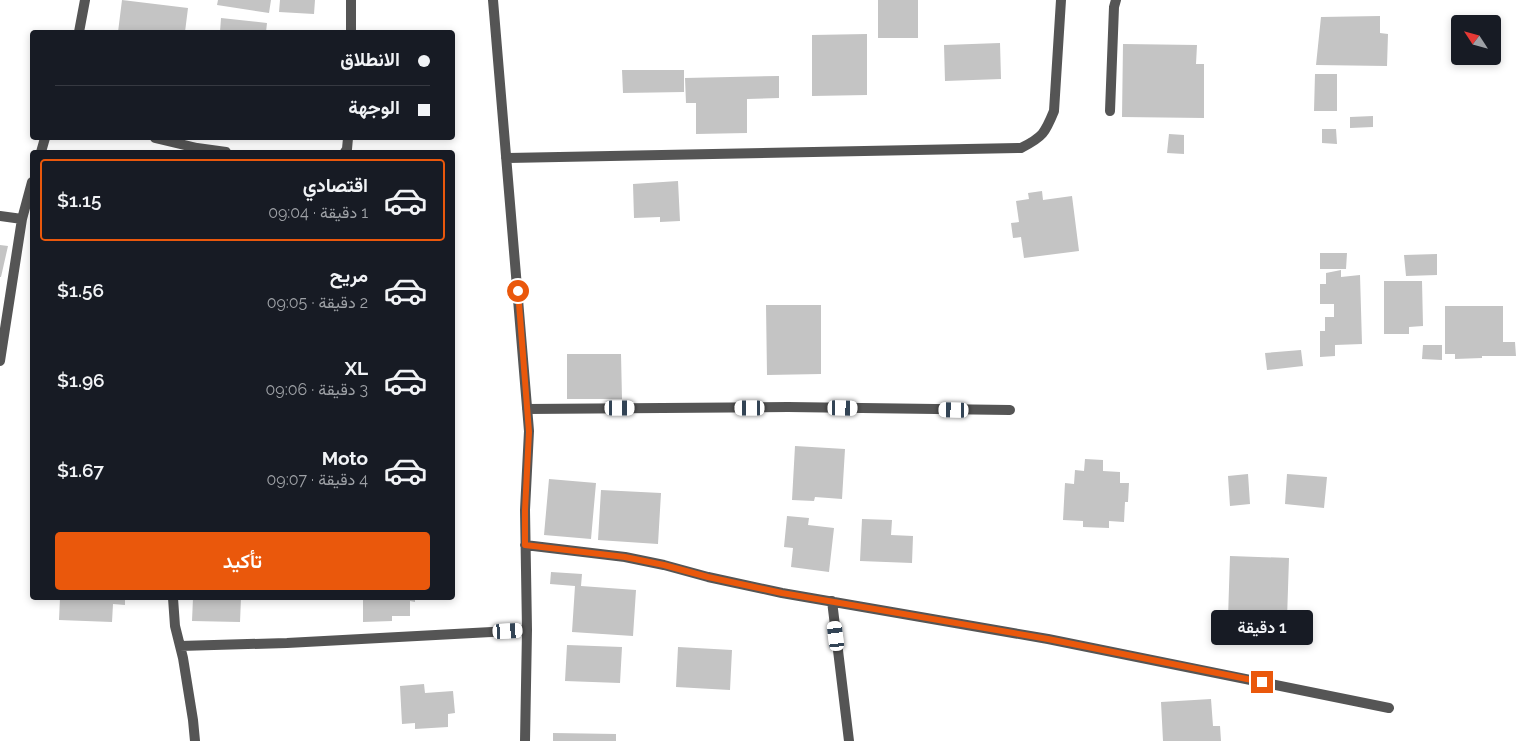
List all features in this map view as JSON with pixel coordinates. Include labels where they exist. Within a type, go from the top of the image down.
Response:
[{"type":"street","points":[[78,30],[85,0]]},
{"type":"street","points":[[350,30],[351,0]]},
{"type":"street","points":[[493,0],[529,432],[525,510],[527,630],[525,741]]},
{"type":"street","points":[[506,158],[1021,148],[1042,135],[1054,111],[1061,0]]},
{"type":"street","points":[[1110,111],[1114,7],[1116,0]]},
{"type":"street","points":[[162,140],[197,150]]},
{"type":"street","points":[[0,361],[22,219],[30,189]]},
{"type":"street","points":[[0,216],[22,219]]},
{"type":"street","points":[[527,409],[788,407],[1010,410]]},
{"type":"street","points":[[525,545],[625,557],[708,577],[832,602],[1048,639],[1389,708]]},
{"type":"street","points":[[173,600],[175,626],[193,720],[195,741]]},
{"type":"street","points":[[832,602],[849,741]]},
{"type":"street","points":[[180,646],[287,643],[527,630]]},
{"type":"building","points":[[122,0],[188,8],[185,30],[118,30]]},
{"type":"building","points":[[218,0],[271,0],[269,13],[217,5]]},
{"type":"building","points":[[280,0],[315,0],[314,14],[279,12]]},
{"type":"building","points":[[878,0],[918,0],[918,38],[878,38]]},
{"type":"building","points":[[1380,16],[1380,33],[1388,34],[1387,66],[1316,65],[1321,17]]},
{"type":"building","points":[[221,18],[267,23],[266,30],[220,30]]},
{"type":"building","points":[[867,34],[867,95],[812,96],[812,35]]},
{"type":"building","points":[[1000,43],[1001,79],[945,81],[944,45]]},
{"type":"building","points":[[1123,44],[1197,45],[1196,64],[1204,64],[1204,118],[1122,117]]},
{"type":"building","points":[[622,70],[684,70],[684,92],[623,93]]},
{"type":"building","points":[[1315,74],[1337,74],[1337,111],[1314,111]]},
{"type":"building","points":[[779,76],[779,98],[747,99],[747,133],[696,134],[696,103],[686,103],[685,78]]},
{"type":"building","points":[[1373,116],[1373,127],[1350,128],[1350,117]]},
{"type":"building","points":[[1322,129],[1336,129],[1337,144],[1322,143]]},
{"type":"building","points":[[1169,134],[1184,135],[1184,154],[1167,153]]},
{"type":"building","points":[[678,181],[680,221],[660,222],[660,217],[634,218],[633,184]]},
{"type":"building","points":[[1042,191],[1043,200],[1072,196],[1079,251],[1024,258],[1021,237],[1013,238],[1011,223],[1019,222],[1016,201],[1029,199],[1028,193]]},
{"type":"building","points":[[0,245],[8,246],[1,277],[0,277]]},
{"type":"building","points":[[1320,253],[1347,253],[1346,269],[1320,269]]},
{"type":"building","points":[[1437,254],[1437,275],[1406,276],[1404,255]]},
{"type":"building","points":[[1341,270],[1341,277],[1360,275],[1362,344],[1335,345],[1335,356],[1320,357],[1320,331],[1325,331],[1325,317],[1334,317],[1334,304],[1320,304],[1320,284],[1326,284],[1326,273]]},
{"type":"building","points":[[1384,281],[1422,281],[1423,326],[1409,327],[1409,334],[1384,334]]},
{"type":"building","points":[[766,305],[821,305],[821,374],[767,375]]},
{"type":"building","points":[[1445,306],[1503,306],[1503,342],[1515,342],[1516,356],[1482,356],[1482,358],[1455,359],[1455,354],[1445,354]]},
{"type":"building","points":[[1423,345],[1442,345],[1442,360],[1422,359]]},
{"type":"building","points":[[1301,350],[1303,366],[1267,370],[1265,353]]},
{"type":"building","points":[[567,354],[621,354],[622,399],[567,399]]},
{"type":"building","points":[[795,446],[845,449],[842,499],[815,497],[814,501],[792,500]]},
{"type":"building","points":[[1085,459],[1103,460],[1103,471],[1120,472],[1120,483],[1129,483],[1128,502],[1125,502],[1124,522],[1109,521],[1109,528],[1083,527],[1083,521],[1063,520],[1065,483],[1074,484],[1075,470],[1084,471]]},
{"type":"building","points":[[1248,474],[1250,504],[1230,506],[1228,476]]},
{"type":"building","points":[[1287,474],[1327,477],[1324,508],[1285,504]]},
{"type":"building","points":[[549,479],[596,483],[591,539],[544,535]]},
{"type":"building","points":[[601,490],[661,493],[658,544],[598,540]]},
{"type":"building","points":[[787,516],[809,518],[808,525],[834,528],[829,572],[791,567],[793,548],[784,547]]},
{"type":"building","points":[[862,519],[892,520],[891,535],[913,536],[912,563],[860,561]]},
{"type":"building","points":[[1230,556],[1289,558],[1287,619],[1228,618]]},
{"type":"building","points":[[551,572],[582,574],[581,586],[636,590],[633,636],[572,632],[575,586],[550,584]]},
{"type":"building","points":[[60,600],[125,600],[125,605],[113,604],[112,622],[59,620]]},
{"type":"building","points":[[193,600],[241,600],[240,622],[192,621]]},
{"type":"building","points":[[363,600],[415,600],[415,602],[410,601],[410,616],[392,616],[392,621],[363,622]]},
{"type":"building","points":[[567,645],[622,647],[620,683],[565,681]]},
{"type":"building","points":[[678,647],[732,650],[730,690],[676,687]]},
{"type":"building","points":[[424,684],[425,693],[453,691],[455,713],[448,714],[448,727],[415,729],[415,723],[402,724],[400,686]]},
{"type":"building","points":[[1211,699],[1213,726],[1220,726],[1221,741],[1163,741],[1161,702]]},
{"type":"building","points":[[553,733],[616,734],[616,741],[553,741]]},
{"type":"route","points":[[518,291],[529,432],[525,545],[625,557],[782,593],[1048,639],[1262,682]]}]
